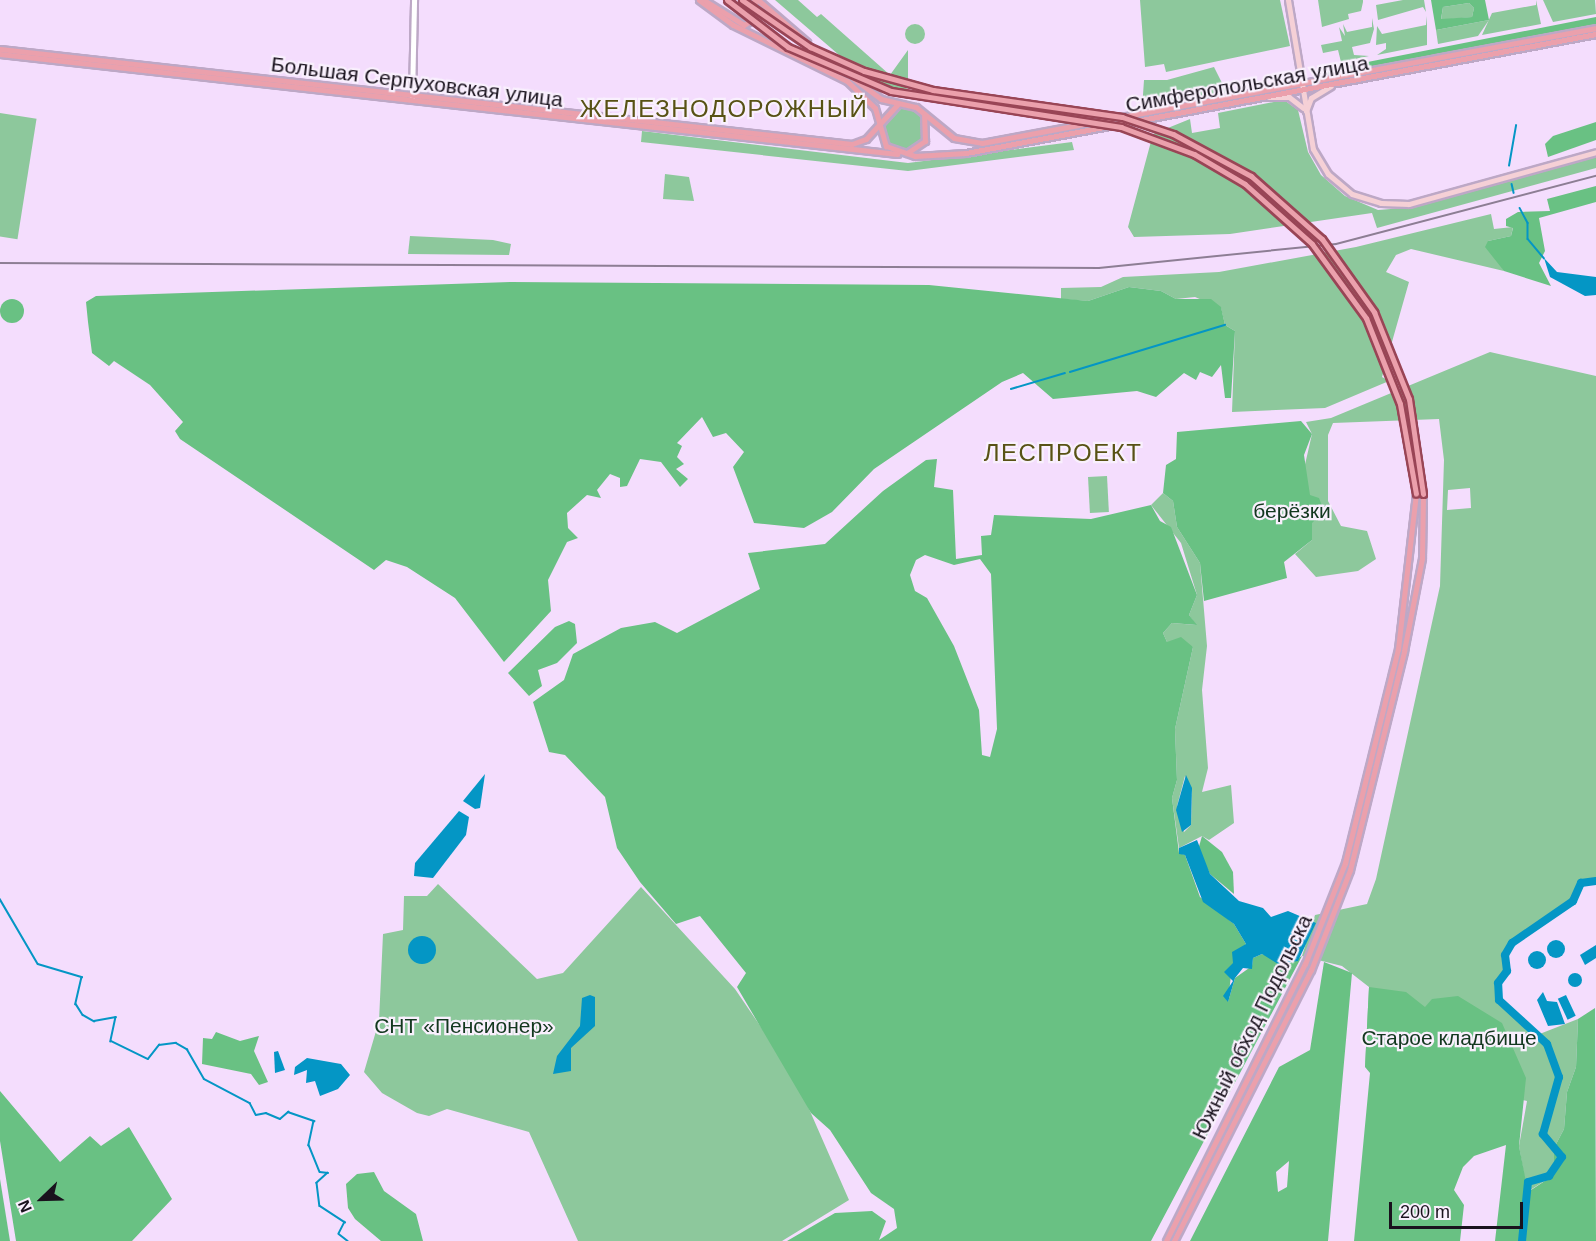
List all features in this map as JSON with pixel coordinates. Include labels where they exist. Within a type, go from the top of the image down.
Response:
[{"type":"main road","points":[[699,0],[733,25],[847,81],[871,102],[882,142],[902,153],[925,141],[924,116],[916,107],[898,104],[856,81],[756,0]]},
{"type":"main road","points":[[704,0],[744,25],[758,16],[756,0]]},
{"type":"main road","name":"Южный обход Подольска","points":[[727,0],[788,46],[891,91],[1121,127],[1194,154],[1245,184],[1312,244],[1366,318],[1400,404],[1416,494],[1398,649],[1345,863],[1305,964],[1166,1241]]},
{"type":"main road","name":"Южный обход Подольска","points":[[742,0],[810,47],[864,71],[933,90],[1122,117],[1173,134],[1251,176],[1322,239],[1374,312],[1409,399],[1423,494],[1416,593],[1382,755],[1350,870],[1311,970],[1174,1241]]},
{"type":"main road","points":[[1288,0],[1313,149],[1328,174],[1352,194],[1381,203],[1426,200],[1596,152]]},
{"type":"main road","name":"Симферопольская улица","points":[[924,116],[954,138],[982,143],[1596,28]]},
{"type":"main road","name":"Симферопольская улица","points":[[902,153],[966,153],[1302,92],[1596,34]]},
{"type":"main road","name":"Большая Серпуховская улица","points":[[0,49],[902,153]]},
{"type":"main road","name":"Большая Серпуховская улица","points":[[0,54],[845,143],[866,139],[879,125]]},
{"type":"main road","points":[[1305,112],[1311,98],[1331,86]]},
{"type":"main road","points":[[1269,97],[1294,99],[1305,112]]},
{"type":"main road","points":[[879,125],[898,104]]},
{"type":"street","points":[[412,96],[414,0]]},
{"type":"green space","points":[[775,0],[798,0],[817,17],[821,14],[890,75],[908,50],[908,88],[893,95],[881,91]]},
{"type":"green space","points":[[1140,0],[1280,0],[1290,46],[1166,72],[1164,64],[1145,67]]},
{"type":"green space","points":[[1318,0],[1363,0],[1363,2],[1361,11],[1348,14],[1349,19],[1322,27]]},
{"type":"green space","points":[[1403,0],[1424,0],[1426,12],[1423,7],[1378,20],[1376,5]]},
{"type":"green space","points":[[1431,0],[1485,0],[1489,20],[1436,30]],"holes":[[[1469,3],[1474,8],[1472,17],[1441,19],[1443,7]]]},
{"type":"green space","points":[[1536,0],[1541,24],[1482,35],[1492,13],[1536,5]]},
{"type":"green space","points":[[1543,0],[1595,0],[1596,14],[1553,22]]},
{"type":"green space","points":[[1469,3],[1474,8],[1472,17],[1441,20],[1443,7]]},
{"type":"green space","points":[[1427,16],[1427,45],[1377,55],[1386,49],[1386,43],[1376,45],[1377,26],[1382,34],[1426,25]]},
{"type":"green space","points":[[1596,17],[1596,26],[1331,76],[1322,71]]},
{"type":"green space","points":[[1372,18],[1374,29],[1370,43],[1352,47],[1354,55],[1369,56],[1341,62],[1338,50],[1323,53],[1321,45],[1342,41],[1339,27],[1345,36],[1343,24],[1347,32],[1372,27]]},
{"type":"green space","points":[[1489,20],[1478,36],[1438,44],[1436,30]]},
{"type":"green space","points":[[915,24],[922,27],[925,34],[922,41],[915,44],[908,41],[905,34],[908,27]]},
{"type":"green space","points":[[1214,67],[1227,93],[1142,109],[1144,80],[1167,80]]},
{"type":"green space","points":[[1284,100],[1298,110],[1308,152],[1321,175],[1345,196],[1378,210],[1416,207],[1596,156],[1596,168],[1377,228],[1372,213],[1230,234],[1134,237],[1128,227],[1153,134],[1190,119],[1192,133],[1220,128],[1218,113]]},
{"type":"green space","points":[[904,107],[919,113],[925,128],[919,143],[904,149],[889,143],[883,128],[889,113]]},
{"type":"green space","points":[[0,113],[37,119],[17,239],[0,237]]},
{"type":"green space","points":[[1596,122],[1596,140],[1548,157],[1545,144],[1553,136]]},
{"type":"green space","points":[[642,131],[908,163],[1072,142],[1074,150],[908,171],[641,142]]},
{"type":"green space","points":[[665,174],[689,177],[694,201],[663,199]]},
{"type":"green space","points":[[1596,186],[1596,202],[1539,218],[1545,251],[1539,263],[1551,286],[1504,271],[1485,247],[1488,241],[1511,236],[1513,228],[1506,226],[1506,219],[1518,212],[1550,211],[1547,199]]},
{"type":"green space","points":[[1491,214],[1494,229],[1513,227],[1511,236],[1488,241],[1504,271],[1411,249],[1396,255],[1386,272],[1409,282],[1382,377],[1389,381],[1325,408],[1232,412],[1235,331],[1225,325],[1221,308],[1195,297],[1176,299],[1161,291],[1129,287],[1088,301],[1061,299],[1061,288],[1101,287],[1123,277],[1219,272],[1356,247]]},
{"type":"green space","points":[[410,236],[493,240],[511,244],[509,255],[408,254]]},
{"type":"green space","points":[[511,282],[929,285],[1088,301],[1129,287],[1161,291],[1176,299],[1211,299],[1221,307],[1225,325],[1235,331],[1231,398],[1225,398],[1221,365],[1212,377],[1200,372],[1196,380],[1184,373],[1156,397],[1137,391],[1053,399],[1023,373],[1002,382],[874,469],[832,512],[804,528],[754,523],[733,467],[744,452],[726,433],[713,437],[702,417],[677,443],[682,446],[677,457],[684,464],[676,469],[688,479],[680,487],[661,462],[640,459],[627,486],[620,487],[620,478],[610,474],[597,490],[601,498],[587,495],[567,513],[568,528],[578,538],[567,542],[548,580],[551,611],[504,662],[455,598],[407,567],[386,560],[374,570],[180,439],[175,431],[183,422],[150,385],[114,361],[109,366],[92,353],[86,302],[96,296]]},
{"type":"green space","points":[[12,299],[20,303],[24,311],[20,319],[12,323],[4,319],[0,311],[4,303]]},
{"type":"green space","name":"Старое кладбище","points":[[1490,352],[1596,376],[1596,881],[1581,883],[1573,901],[1512,943],[1505,955],[1507,971],[1498,983],[1499,1000],[1537,1035],[1578,1019],[1576,1067],[1567,1092],[1564,1129],[1554,1148],[1554,1175],[1527,1192],[1519,1146],[1527,1101],[1365,1067],[1369,987],[1342,966],[1302,956],[1315,915],[1367,904],[1376,879],[1440,586],[1444,460],[1439,419],[1333,423],[1328,435],[1328,501],[1341,526],[1367,531],[1376,559],[1358,571],[1316,577],[1295,554],[1312,540],[1304,469],[1312,434],[1306,422],[1331,418]],"holes":[[[1470,488],[1471,508],[1447,510],[1448,490]]]},
{"type":"green space","name":"берёзки","points":[[1301,421],[1312,434],[1304,455],[1310,495],[1319,498],[1324,511],[1312,523],[1312,540],[1284,562],[1287,578],[1204,601],[1200,563],[1177,527],[1173,501],[1163,493],[1166,465],[1176,459],[1177,432]]},
{"type":"green space","points":[[937,459],[934,487],[953,490],[956,559],[982,555],[981,536],[991,535],[994,515],[1091,519],[1151,505],[1160,521],[1171,527],[1197,595],[1189,615],[1197,625],[1172,623],[1163,633],[1167,642],[1181,637],[1193,647],[1175,729],[1177,780],[1172,798],[1179,853],[1185,855],[1200,897],[1234,924],[1246,944],[1232,966],[1228,1002],[1235,978],[1252,966],[1253,958],[1262,954],[1290,963],[1302,956],[1151,1241],[787,1241],[835,1213],[872,1211],[886,1221],[879,1240],[897,1228],[894,1209],[871,1193],[830,1130],[811,1113],[737,987],[746,973],[700,916],[676,924],[640,882],[617,848],[605,797],[565,755],[549,752],[533,702],[564,680],[573,654],[621,628],[655,622],[677,633],[760,589],[748,553],[825,544],[883,491],[926,460]],"holes":[[[925,555],[954,565],[980,559],[991,574],[997,729],[990,757],[982,755],[979,710],[954,646],[927,598],[915,591],[910,575],[916,560]]]},
{"type":"green space","points":[[1107,476],[1109,512],[1090,513],[1088,477]]},
{"type":"green space","points":[[1163,493],[1173,501],[1177,527],[1200,563],[1207,646],[1202,690],[1208,768],[1202,792],[1231,785],[1234,823],[1209,840],[1202,836],[1179,848],[1172,798],[1177,780],[1175,729],[1193,647],[1167,642],[1163,633],[1172,623],[1196,625],[1189,615],[1197,595],[1181,543],[1151,505]],"holes":[[[1185,776],[1192,792],[1191,825],[1184,832],[1177,806]]]},
{"type":"green space","points":[[569,621],[575,624],[577,643],[557,663],[538,670],[542,686],[529,696],[508,673],[555,627]]},
{"type":"green space","points":[[1202,836],[1222,852],[1233,872],[1234,894],[1210,874],[1198,850]]},
{"type":"green space","name":"СНТ «Пенсионер»","points":[[438,884],[537,979],[563,973],[641,887],[735,989],[795,1077],[849,1200],[782,1241],[578,1241],[529,1132],[447,1109],[429,1116],[417,1113],[382,1093],[364,1072],[379,1021],[383,934],[403,930],[404,896],[427,896]]},
{"type":"green space","points":[[1324,962],[1352,973],[1328,1241],[1190,1241],[1279,1067],[1310,1050]],"holes":[[[1289,1161],[1287,1187],[1278,1192],[1276,1172]]]},
{"type":"green space","name":"Старое кладбище","points":[[1369,987],[1406,992],[1425,1007],[1432,999],[1458,996],[1502,1023],[1526,1078],[1519,1146],[1528,1192],[1554,1175],[1554,1148],[1564,1129],[1567,1092],[1576,1067],[1578,1019],[1595,1008],[1596,1241],[1495,1241],[1506,1145],[1474,1156],[1463,1167],[1454,1190],[1464,1205],[1460,1241],[1354,1241],[1370,1073],[1365,1067]]},
{"type":"green space","points":[[216,1032],[240,1041],[259,1036],[254,1051],[268,1082],[259,1085],[251,1074],[202,1064],[203,1038],[212,1039]]},
{"type":"green space","points":[[0,1091],[60,1162],[90,1136],[101,1146],[129,1127],[172,1199],[132,1241],[16,1241],[0,1141]]},
{"type":"green space","points":[[374,1172],[384,1191],[416,1214],[423,1241],[381,1241],[355,1219],[348,1208],[346,1184],[357,1174]]},
{"type":"green space","points":[[0,1179],[10,1241],[0,1241]]},
{"type":"water","points":[[1544,258],[1557,272],[1596,277],[1596,295],[1585,296],[1550,277]]},
{"type":"water","points":[[485,774],[480,808],[475,809],[463,801]]},
{"type":"water","points":[[1186,775],[1192,788],[1191,825],[1182,832],[1176,810]]},
{"type":"water","points":[[459,811],[469,817],[466,835],[433,878],[414,876],[415,863]]},
{"type":"water","points":[[1197,840],[1210,874],[1239,901],[1263,908],[1271,917],[1288,911],[1316,923],[1298,961],[1278,964],[1262,954],[1253,958],[1252,969],[1243,968],[1235,978],[1228,1002],[1223,996],[1233,981],[1224,972],[1233,963],[1232,952],[1246,944],[1234,924],[1203,902],[1185,855],[1179,854],[1179,848]]},
{"type":"water","points":[[422,936],[432,940],[436,950],[432,960],[422,964],[412,960],[408,950],[412,940]]},
{"type":"water","points":[[1556,940],[1564,945],[1565,949],[1560,957],[1556,958],[1548,953],[1547,949],[1552,941]]},
{"type":"water","points":[[1596,945],[1596,958],[1585,965],[1580,955]]},
{"type":"water","points":[[1537,951],[1545,956],[1546,960],[1541,968],[1537,969],[1529,964],[1528,960],[1533,952]]},
{"type":"water","points":[[1572,973],[1578,973],[1582,980],[1578,987],[1572,987],[1568,983],[1568,977]]},
{"type":"water","points":[[1543,992],[1547,1001],[1557,1002],[1565,1024],[1548,1026],[1537,1000]]},
{"type":"water","points":[[590,995],[595,997],[595,1026],[571,1048],[571,1071],[553,1074],[557,1056],[580,1026],[582,998]]},
{"type":"water","points":[[1566,995],[1576,1016],[1568,1020],[1558,999]]},
{"type":"water","points":[[278,1051],[285,1070],[275,1073],[274,1052]]},
{"type":"water","points":[[307,1058],[341,1064],[350,1075],[338,1089],[320,1096],[315,1081],[306,1083],[307,1070],[294,1075],[295,1067]]},
{"type":"waterway","points":[[1509,166],[1516,126]]},
{"type":"waterway","points":[[1512,184],[1514,193]]},
{"type":"waterway","points":[[1520,208],[1528,223],[1528,239],[1544,258]]},
{"type":"waterway","points":[[1070,372],[1225,325]]},
{"type":"waterway","points":[[1011,389],[1065,373]]},
{"type":"waterway","points":[[1522,1241],[1528,1182],[1549,1176],[1562,1157],[1543,1134],[1559,1077],[1547,1044],[1499,1000],[1498,983],[1507,971],[1505,955],[1512,943],[1573,901],[1581,883],[1596,881]]},
{"type":"waterway","points":[[0,899],[38,964],[82,977],[76,1004],[83,1015],[94,1021],[116,1017],[111,1041],[148,1059],[159,1045],[176,1043],[187,1049],[204,1079],[250,1103],[256,1115],[266,1113],[280,1119],[288,1112],[314,1121],[309,1145],[320,1172],[328,1173],[317,1183],[320,1206],[345,1222],[339,1234],[348,1241]]},
{"type":"railway","points":[[0,263],[1099,268],[1336,244],[1596,176]]},
{"type":"district","name":"ЖЕЛЕЗНОДОРОЖНЫЙ","points":[[724,109]]},
{"type":"district","name":"ЛЕСПРОЕКТ","points":[[1063,453]]}]
